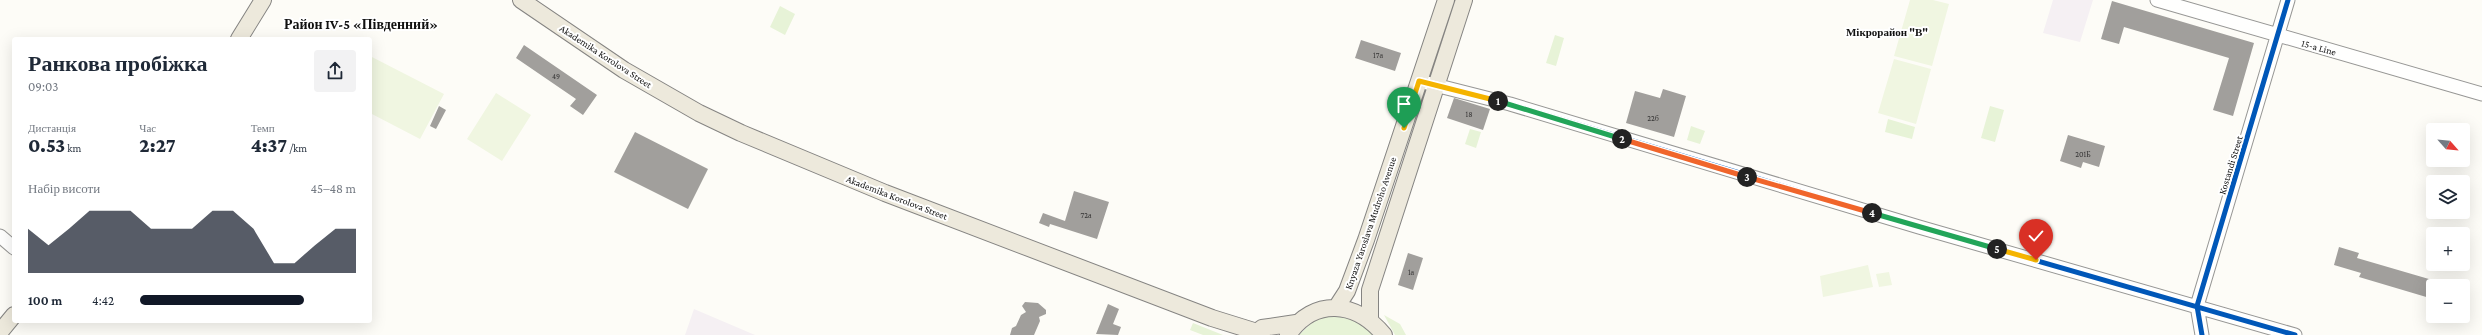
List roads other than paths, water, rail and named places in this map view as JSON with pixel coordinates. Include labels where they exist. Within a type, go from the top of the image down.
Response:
[{"type":"main road","points":[[240,37],[263,0]]},
{"type":"main road","name":"Akademika Korolova Street","points":[[521,0],[630,73],[699,113],[741,133],[885,193],[1212,318],[1257,334],[1262,328],[1292,329]]},
{"type":"main road","name":"Knyaza Yaroslava Mudroho Avenue","points":[[1336,308],[1351,283],[1446,0]]},
{"type":"main road","name":"Knyaza Yaroslava Mudroho Avenue","points":[[1370,319],[1370,290],[1464,0]]},
{"type":"main road","points":[[1292,329],[1314,312],[1336,308],[1350,310],[1370,319],[1384,335]]},
{"type":"main road","points":[[0,332],[12,318]]},
{"type":"street","name":"15-a Line","points":[[2157,0],[2482,94]]},
{"type":"street","name":"Kostandi Street","points":[[2202,335],[2196,306],[2288,0]]},
{"type":"street","points":[[1419,81],[1510,104],[1904,223],[2295,335]]},
{"type":"street","points":[[0,236],[12,246]]},
{"type":"district","name":"Район IV-5 «Південний»","points":[[361,24]]},
{"type":"district","name":"Мікрорайон \"В\"","points":[[1887,32]]}]
